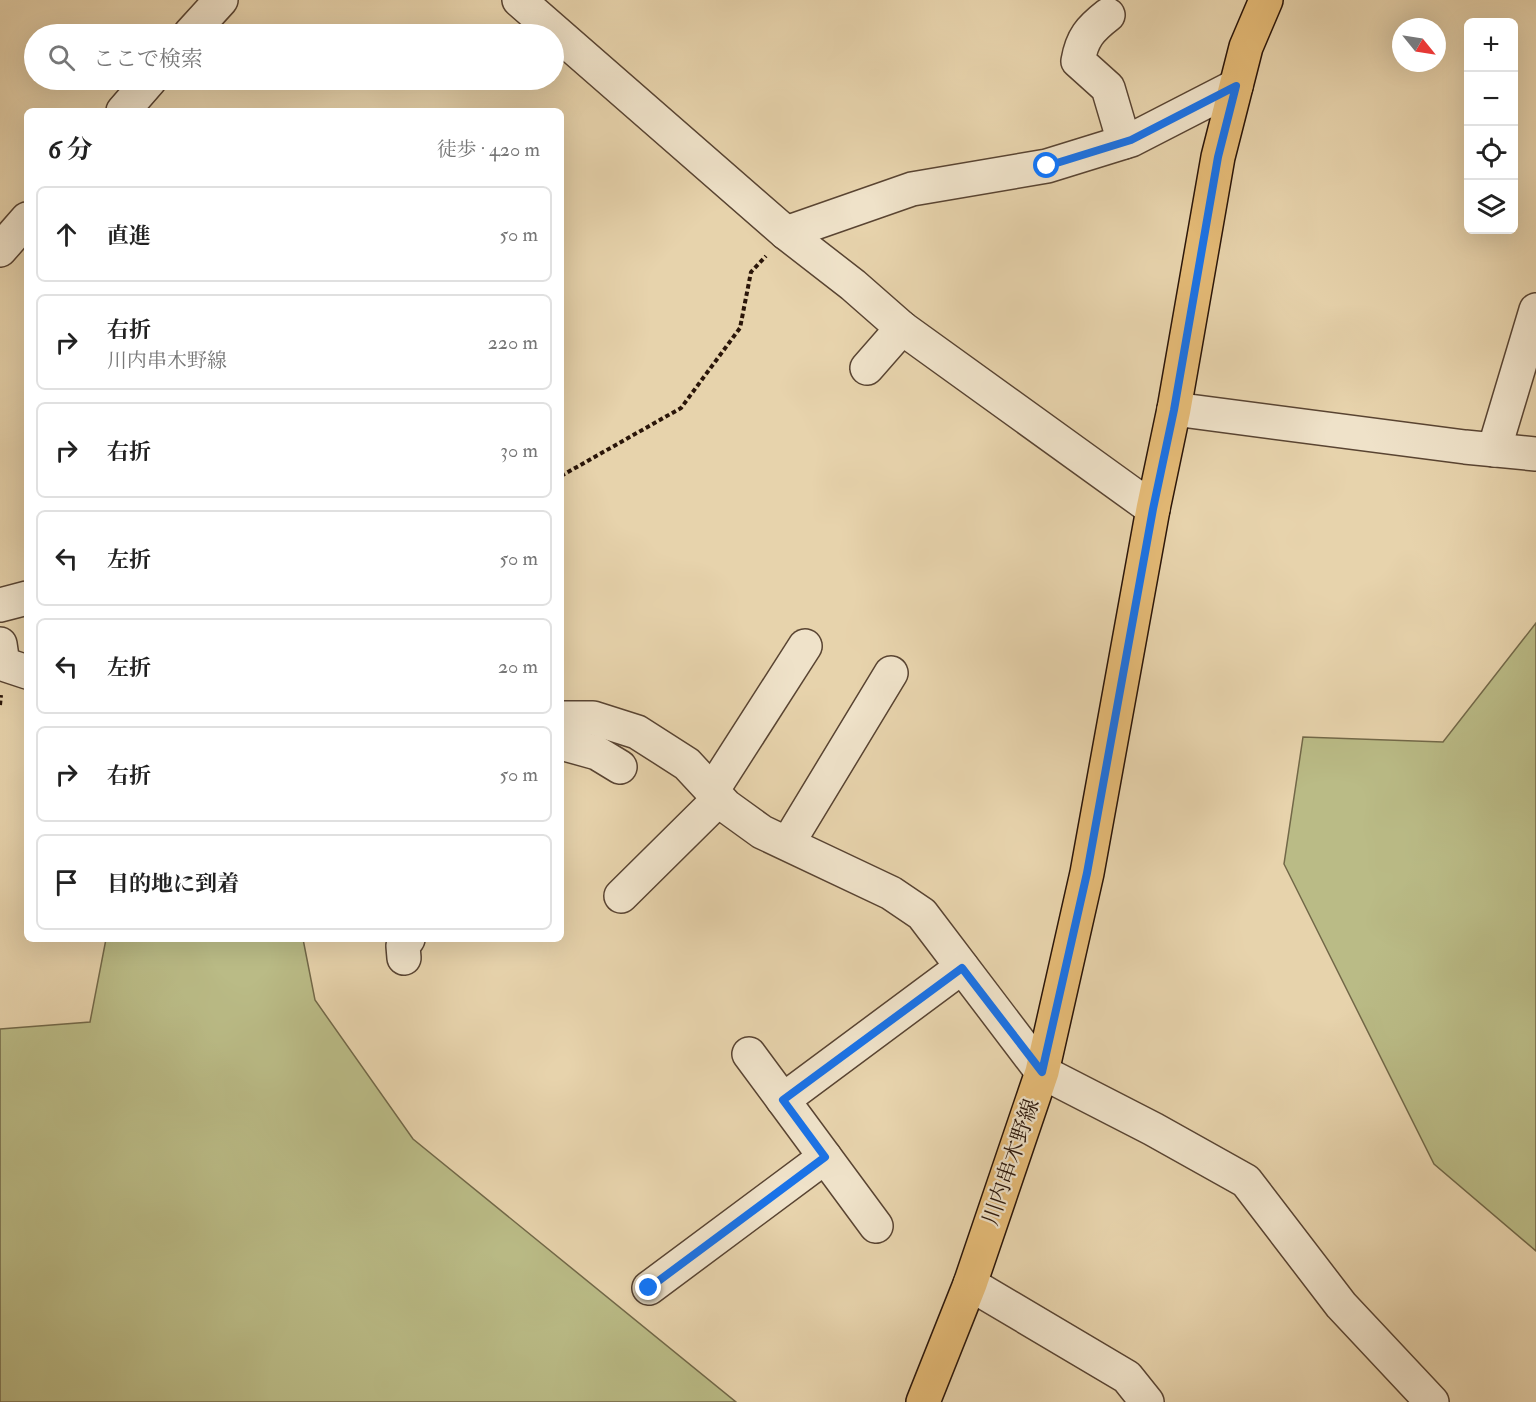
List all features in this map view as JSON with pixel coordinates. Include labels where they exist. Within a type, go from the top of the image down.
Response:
[{"type":"main road","name":"川内串木野線","points":[[923,1402],[970,1284],[1042,1072],[1087,873],[1153,509],[1174,410],[1218,157],[1246,47],[1266,0]]},
{"type":"street","points":[[199,24],[221,0]]},
{"type":"street","points":[[519,0],[547,24]]},
{"type":"street","points":[[1108,15],[1091,28],[1081,46],[1078,61],[1108,88],[1124,142]]},
{"type":"street","points":[[564,39],[786,233],[853,285],[902,328],[1153,509]]},
{"type":"street","points":[[786,233],[912,189],[1047,166],[1124,142],[1236,86]]},
{"type":"street","points":[[126,108],[141,90]]},
{"type":"street","points":[[0,250],[24,222]]},
{"type":"street","points":[[1494,450],[1536,310]]},
{"type":"street","points":[[867,368],[902,328]]},
{"type":"street","points":[[1174,410],[1536,454]]},
{"type":"street","points":[[0,604],[24,599]]},
{"type":"street","points":[[0,644],[3,664],[24,671]]},
{"type":"street","points":[[621,896],[716,795],[805,646]]},
{"type":"street","points":[[788,843],[891,674]]},
{"type":"street","points":[[564,718],[593,718],[637,732],[687,764],[716,795],[762,832],[891,893],[921,914],[1042,1072],[1153,1129],[1246,1182],[1341,1305],[1432,1402]]},
{"type":"street","points":[[564,745],[597,753],[620,767]]},
{"type":"street","points":[[783,1100],[962,968]]},
{"type":"street","points":[[749,1054],[876,1226]]},
{"type":"street","points":[[649,1288],[825,1157]]},
{"type":"street","points":[[970,1284],[1127,1377],[1148,1402]]},
{"type":"path","points":[[564,474],[681,408],[740,328],[751,272],[786,233]]},
{"type":"green space","points":[[1536,623],[1536,1251],[1434,1164],[1284,864],[1303,737],[1443,742]]},
{"type":"green space","points":[[105,942],[304,942],[315,1000],[413,1139],[736,1402],[0,1402],[0,1029],[90,1022]]},
{"type":"route","points":[[649,1288],[825,1157],[783,1100],[962,968],[1042,1072],[1087,873],[1153,509],[1174,410],[1218,157],[1236,86],[1131,140],[1047,166]]}]
